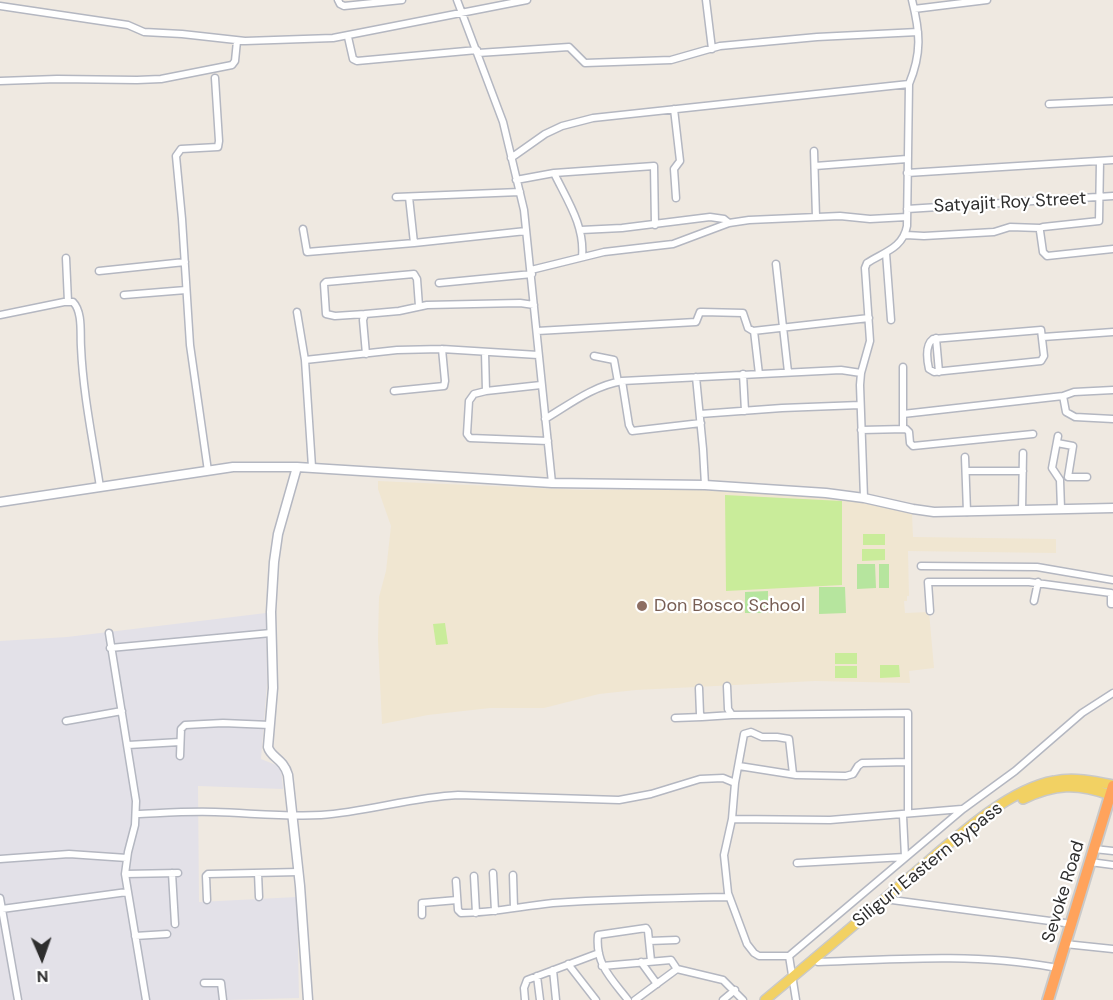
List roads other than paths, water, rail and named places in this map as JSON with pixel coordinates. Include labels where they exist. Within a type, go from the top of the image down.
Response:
[{"type":"highway","points":[[1100,830],[1110,807],[1112,789]]},
{"type":"highway","name":"Sevoke Road","points":[[1048,1000],[1100,830]]},
{"type":"highway","name":"Sevoke Road","points":[[1042,1000],[1089,838],[1100,830]]},
{"type":"main road","name":"Siliguri Eastern Bypass","points":[[774,1000],[948,845],[997,807],[1018,794],[1055,780],[1086,780],[1112,789]]},
{"type":"main road","name":"Siliguri Eastern Bypass","points":[[765,1000],[818,963],[1000,812],[1047,789],[1065,786],[1112,789]]},
{"type":"street","points":[[338,0],[344,6],[402,0]]},
{"type":"street","points":[[457,0],[503,122],[520,192],[531,272],[552,483]]},
{"type":"street","points":[[0,6],[128,25],[144,32],[237,41],[348,37],[526,0]]},
{"type":"street","points":[[706,0],[712,49]]},
{"type":"street","points":[[864,498],[860,405],[861,373],[870,347],[866,265],[897,246],[906,235],[909,84],[918,63],[918,32],[912,0]]},
{"type":"street","points":[[914,9],[987,0]]},
{"type":"street","points":[[348,37],[353,59],[357,61],[569,47],[585,63],[671,60],[712,49],[817,38],[918,32]]},
{"type":"street","points":[[0,81],[160,79],[232,65],[235,61],[237,41]]},
{"type":"street","points":[[208,471],[190,345],[177,153],[181,149],[218,147],[215,78]]},
{"type":"street","points":[[511,158],[545,134],[562,126],[593,118],[909,84]]},
{"type":"street","points":[[1049,104],[1113,101]]},
{"type":"street","points":[[674,109],[680,160],[674,169],[676,198]]},
{"type":"street","points":[[814,151],[816,217]]},
{"type":"street","points":[[815,166],[907,159]]},
{"type":"street","points":[[907,173],[1113,160]]},
{"type":"street","points":[[906,235],[994,232],[1010,227],[1040,228],[1099,221],[1100,161]]},
{"type":"street","points":[[516,180],[554,173],[654,166],[655,225]]},
{"type":"street","points":[[554,173],[581,230],[582,257]]},
{"type":"street","points":[[396,197],[520,192]]},
{"type":"street","name":"Satyajit Roy Street","points":[[907,209],[1113,196]]},
{"type":"street","points":[[409,197],[414,243]]},
{"type":"street","points":[[439,283],[531,272],[604,252],[673,244],[729,223],[749,220],[840,216],[870,219],[907,217]]},
{"type":"street","points":[[581,230],[655,225],[710,217],[718,217],[729,223]]},
{"type":"street","points":[[1040,228],[1043,252],[1047,256],[1113,249]]},
{"type":"street","points":[[303,229],[307,252],[526,231]]},
{"type":"street","points":[[886,253],[891,320]]},
{"type":"street","points":[[66,258],[68,302]]},
{"type":"street","points":[[99,272],[185,262]]},
{"type":"street","points":[[776,264],[788,372]]},
{"type":"street","points":[[419,306],[417,279],[414,274],[324,284],[326,314],[335,316],[399,311],[419,306],[520,303],[534,305]]},
{"type":"street","points":[[124,295],[186,290]]},
{"type":"street","points":[[0,315],[68,302],[75,303],[79,316],[83,377],[100,487]]},
{"type":"street","points":[[297,312],[305,360],[312,467]]},
{"type":"street","points":[[537,332],[696,322],[700,312],[743,313],[748,328],[754,331],[869,318]]},
{"type":"street","points":[[365,314],[363,320],[366,354]]},
{"type":"street","points":[[1041,330],[1043,337],[1044,356],[1041,361],[939,372],[931,371],[928,365],[928,344],[936,338],[1041,330]]},
{"type":"street","points":[[754,331],[759,374]]},
{"type":"street","points":[[537,332],[566,333]]},
{"type":"street","points":[[1043,337],[1113,332]]},
{"type":"street","points":[[936,338],[939,372]]},
{"type":"street","points":[[305,360],[397,350],[442,349],[538,354]]},
{"type":"street","points":[[394,390],[444,386],[446,381],[442,349]]},
{"type":"street","points":[[485,352],[486,390]]},
{"type":"street","points":[[594,356],[614,360],[632,431],[701,423]]},
{"type":"street","points":[[903,367],[903,429]]},
{"type":"street","points":[[545,419],[602,386],[620,382],[841,370],[861,373]]},
{"type":"street","points":[[743,375],[745,411]]},
{"type":"street","points":[[696,377],[705,485]]},
{"type":"street","points":[[541,385],[486,390],[474,394],[468,411],[469,437],[548,441]]},
{"type":"street","points":[[903,414],[1063,396],[1074,392],[1113,390]]},
{"type":"street","points":[[1063,396],[1066,412],[1072,417],[1113,419]]},
{"type":"street","points":[[700,414],[860,405]]},
{"type":"street","points":[[861,429],[903,429],[909,431],[910,443],[913,446],[1004,435],[1033,434]]},
{"type":"street","points":[[1061,509],[1059,478],[1052,468],[1058,439],[1073,446],[1068,477]]},
{"type":"street","points":[[1022,510],[1023,453]]},
{"type":"street","points":[[965,457],[967,512]]},
{"type":"street","points":[[0,502],[233,467],[312,467],[552,483],[705,485],[826,493],[864,498],[925,511],[1113,508]]},
{"type":"street","points":[[297,467],[278,534],[272,590],[273,688],[269,752],[281,760],[286,770],[293,816],[308,1000]]},
{"type":"street","points":[[966,471],[1023,471]]},
{"type":"street","points":[[1059,478],[1087,477]]},
{"type":"street","points":[[921,566],[1038,567],[1113,580]]},
{"type":"street","points":[[930,611],[928,582],[1038,582],[1111,593],[1111,604],[1113,604]]},
{"type":"street","points":[[1034,601],[1038,582]]},
{"type":"street","points":[[109,633],[128,745],[136,814],[125,874],[146,1000]]},
{"type":"street","points":[[110,648],[271,633]]},
{"type":"street","points":[[727,686],[728,710],[732,715]]},
{"type":"street","points":[[699,688],[702,717]]},
{"type":"street","points":[[793,774],[789,739],[762,737],[751,732],[742,736],[732,819],[724,855],[725,881],[747,944],[753,953],[759,956],[789,956],[963,809],[1015,771],[1082,713],[1113,693]]},
{"type":"street","points":[[66,721],[122,711]]},
{"type":"street","points":[[675,718],[906,711],[909,717],[909,762],[905,857]]},
{"type":"street","points":[[180,756],[181,729],[185,725],[223,723],[270,725]]},
{"type":"street","points":[[128,745],[180,742]]},
{"type":"street","points":[[739,766],[793,774],[846,776],[853,774],[862,764],[909,762]]},
{"type":"street","points":[[136,814],[213,812],[293,816],[344,813],[440,796],[486,795],[620,800],[651,794],[700,779],[723,778],[735,783]]},
{"type":"street","points":[[732,819],[830,820],[963,809]]},
{"type":"street","points":[[1094,849],[1113,851]]},
{"type":"street","points":[[0,859],[69,854],[127,858]]},
{"type":"street","points":[[797,863],[905,857]]},
{"type":"street","points":[[1090,862],[1113,865]]},
{"type":"street","points":[[207,900],[207,875],[298,872]]},
{"type":"street","points":[[125,874],[175,873],[175,924]]},
{"type":"street","points":[[258,873],[259,897]]},
{"type":"street","points":[[493,873],[495,911]]},
{"type":"street","points":[[513,875],[514,908]]},
{"type":"street","points":[[474,876],[476,913]]},
{"type":"street","points":[[456,881],[459,913],[591,900],[729,897]]},
{"type":"street","points":[[2,909],[127,892]]},
{"type":"street","points":[[0,898],[18,1000]]},
{"type":"street","points":[[422,915],[422,903],[457,900]]},
{"type":"street","points":[[892,900],[1065,923]]},
{"type":"street","points":[[628,1000],[602,966],[598,936],[646,928],[651,961]]},
{"type":"street","points":[[135,936],[167,934]]},
{"type":"street","points":[[649,941],[676,940]]},
{"type":"street","points":[[1065,944],[1113,949]]},
{"type":"street","points":[[525,1000],[524,983],[599,953]]},
{"type":"street","points":[[789,956],[796,1000]]},
{"type":"street","points":[[818,963],[966,959],[1009,960],[1052,967]]},
{"type":"street","points":[[602,966],[671,960],[677,969],[723,980],[743,1000]]},
{"type":"street","points":[[641,962],[657,984]]},
{"type":"street","points":[[568,964],[596,1000]]},
{"type":"street","points":[[635,1000],[677,969]]},
{"type":"street","points":[[553,970],[556,1000]]},
{"type":"street","points":[[537,976],[540,1000]]},
{"type":"street","points":[[204,983],[221,983],[223,1000]]},
{"type":"street","points":[[723,1000],[735,990]]},
{"type":"place","name":"Don Bosco School","points":[[642,606]]}]
